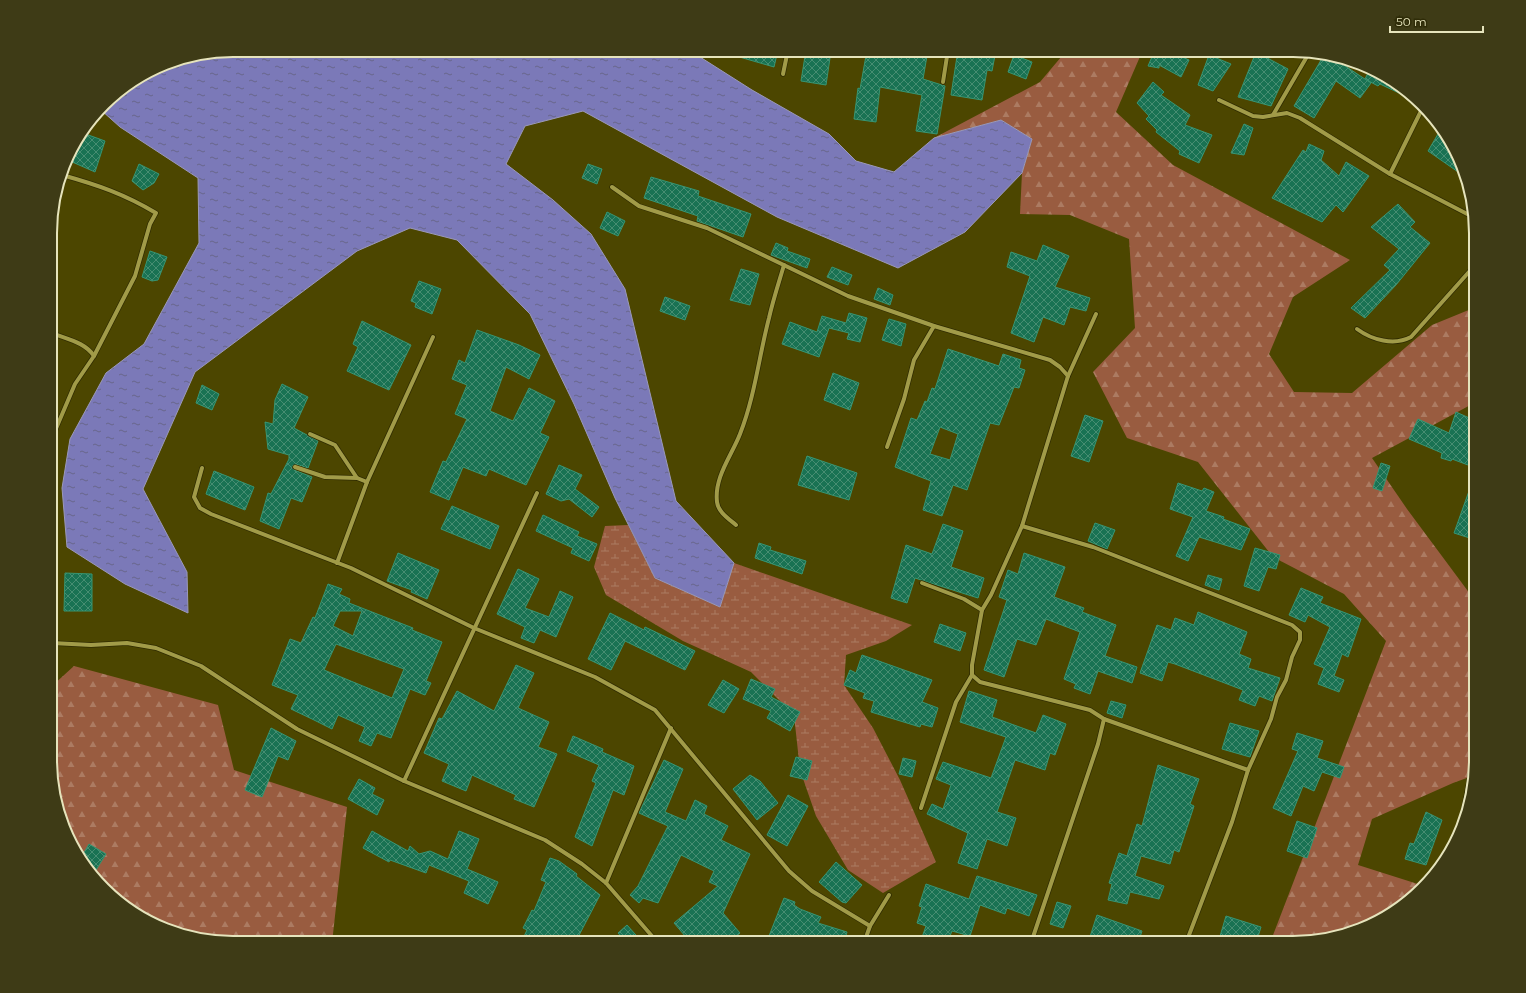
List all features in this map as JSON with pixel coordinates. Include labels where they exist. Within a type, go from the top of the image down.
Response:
[{"type":"street","points":[[783,74],[787,57]]},
{"type":"street","points":[[943,82],[947,57]]},
{"type":"street","points":[[1273,115],[1307,57]]},
{"type":"street","points":[[1219,100],[1253,116],[1287,113],[1300,118],[1390,174],[1468,214]]},
{"type":"street","points":[[1390,174],[1421,112]]},
{"type":"street","points":[[57,426],[75,384],[94,356],[135,276],[150,224],[156,213],[128,197],[88,182],[66,176]]},
{"type":"street","points":[[612,187],[639,206],[708,228],[848,296],[934,326],[1050,360],[1060,367],[1068,376]]},
{"type":"street","points":[[736,525],[722,512],[717,503],[717,489],[725,464],[740,434],[754,386],[769,318],[784,265]]},
{"type":"street","points":[[1357,329],[1366,335],[1386,341],[1405,340],[1411,337],[1469,272]]},
{"type":"street","points":[[921,808],[956,702],[972,676],[972,665],[982,610],[991,595],[1022,526],[1068,376],[1096,314]]},
{"type":"street","points":[[887,447],[904,399],[914,360],[934,326]]},
{"type":"street","points":[[57,335],[81,344],[90,350],[94,356]]},
{"type":"street","points":[[337,563],[367,482],[433,337]]},
{"type":"street","points":[[310,434],[335,445],[357,478]]},
{"type":"street","points":[[295,467],[324,477],[357,478],[367,482]]},
{"type":"street","points":[[202,468],[194,497],[200,508],[211,514],[337,563],[474,628],[595,677],[655,710],[789,871],[812,891],[870,926]]},
{"type":"street","points":[[404,781],[537,494]]},
{"type":"street","points":[[1022,526],[1094,547],[1292,626],[1300,632],[1300,640],[1292,657],[1286,680],[1277,697],[1271,719],[1248,770],[1232,822],[1189,936]]},
{"type":"street","points":[[922,583],[964,599],[982,610]]},
{"type":"street","points":[[57,643],[91,645],[128,643],[156,648],[201,666],[297,729],[404,781],[545,840],[582,864],[606,883],[652,936]]},
{"type":"street","points":[[972,676],[980,682],[1090,710],[1104,719],[1248,770]]},
{"type":"street","points":[[1033,936],[1098,744],[1104,719]]},
{"type":"street","points":[[606,883],[671,728]]},
{"type":"street","points":[[866,936],[870,926],[889,895]]},
{"type":"green space","points":[[1061,57],[1140,57],[1116,112],[1173,165],[1350,260],[1293,297],[1269,354],[1294,392],[1352,393],[1432,325],[1469,310],[1469,406],[1372,458],[1407,509],[1469,593],[1468,778],[1372,819],[1358,865],[1419,884],[1391,906],[1371,918],[1350,927],[1327,933],[1305,936],[1273,936],[1386,641],[1344,594],[1273,557],[1198,462],[1127,438],[1093,372],[1135,328],[1129,239],[1070,215],[1020,214],[1022,173],[1032,139],[1001,120],[934,138],[1040,82]]},
{"type":"green space","points":[[628,525],[655,578],[720,607],[734,563],[912,625],[886,641],[846,655],[844,685],[873,728],[900,780],[936,862],[883,893],[848,870],[816,816],[800,770],[794,715],[751,672],[683,641],[606,595],[594,567],[605,526]]},
{"type":"green space","points":[[74,666],[218,705],[234,770],[347,807],[333,936],[221,936],[199,933],[176,927],[155,918],[126,900],[108,885],[93,867],[75,838],[63,806],[57,772],[57,681]]},
{"type":"water","points":[[221,57],[700,57],[752,90],[829,134],[856,161],[894,172],[934,138],[1001,120],[1032,139],[1022,173],[965,232],[898,268],[777,217],[583,111],[525,126],[506,164],[553,200],[591,234],[625,289],[676,501],[734,563],[720,607],[655,578],[615,498],[574,404],[530,314],[457,240],[410,228],[357,251],[195,372],[143,489],[187,572],[188,613],[125,584],[67,547],[62,488],[70,439],[106,373],[144,344],[199,243],[198,178],[120,127],[104,113],[126,93],[155,75],[176,66],[199,60]]},
{"type":"building","points":[[739,57],[776,57],[774,67]]},
{"type":"building","points":[[805,57],[830,57],[826,85],[801,81]]},
{"type":"building","points":[[866,57],[927,57],[923,79],[945,86],[937,134],[916,131],[922,95],[880,87],[876,122],[854,119],[858,88],[860,89]]},
{"type":"building","points":[[957,57],[995,57],[992,71],[987,70],[982,100],[951,95]]},
{"type":"building","points":[[1013,57],[1019,57],[1032,62],[1026,79],[1008,72]]},
{"type":"building","points":[[1152,57],[1182,57],[1189,60],[1181,77],[1159,65],[1159,68],[1148,66]]},
{"type":"building","points":[[1208,57],[1214,57],[1231,64],[1213,91],[1198,85]]},
{"type":"building","points":[[1254,57],[1265,57],[1288,69],[1271,106],[1238,97]]},
{"type":"building","points":[[1321,59],[1342,64],[1371,83],[1360,98],[1336,81],[1314,118],[1294,106]]},
{"type":"building","points":[[1368,74],[1401,94],[1380,84],[1378,86],[1365,79]]},
{"type":"building","points":[[1153,82],[1164,92],[1161,95],[1190,115],[1185,125],[1212,135],[1199,163],[1179,154],[1180,151],[1156,132],[1157,130],[1146,119],[1149,116],[1137,103]]},
{"type":"building","points":[[1244,124],[1253,128],[1244,155],[1231,153]]},
{"type":"building","points":[[1438,134],[1451,155],[1459,172],[1428,151]]},
{"type":"building","points":[[87,135],[105,141],[95,172],[72,162]]},
{"type":"building","points":[[1309,144],[1324,151],[1321,160],[1339,176],[1346,162],[1369,176],[1343,212],[1336,205],[1322,222],[1272,198],[1303,150],[1306,152]]},
{"type":"building","points":[[139,164],[159,174],[154,183],[143,190],[132,181]]},
{"type":"building","points":[[588,164],[602,169],[597,184],[582,178]]},
{"type":"building","points":[[651,177],[699,191],[698,196],[751,214],[743,237],[697,221],[698,216],[644,198]]},
{"type":"building","points":[[1398,204],[1415,222],[1410,227],[1430,243],[1396,285],[1365,318],[1351,308],[1390,270],[1384,265],[1399,249],[1371,227]]},
{"type":"building","points":[[607,212],[625,221],[618,236],[600,228]]},
{"type":"building","points":[[776,243],[788,248],[787,251],[810,259],[807,268],[771,255]]},
{"type":"building","points":[[1043,245],[1069,256],[1055,287],[1090,298],[1086,311],[1070,307],[1064,325],[1043,317],[1034,342],[1011,333],[1030,276],[1007,267],[1011,252],[1037,261]]},
{"type":"building","points":[[150,251],[167,257],[158,280],[152,281],[142,277]]},
{"type":"building","points":[[832,267],[852,275],[848,285],[827,277]]},
{"type":"building","points":[[741,269],[759,274],[750,305],[730,300]]},
{"type":"building","points":[[419,281],[441,289],[432,314],[415,307],[416,303],[411,301]]},
{"type":"building","points":[[878,288],[893,295],[890,305],[874,299]]},
{"type":"building","points":[[665,297],[690,306],[685,320],[660,311]]},
{"type":"building","points":[[849,313],[867,318],[860,342],[847,339],[849,333],[829,328],[819,357],[782,344],[790,322],[817,332],[822,316],[846,323]]},
{"type":"building","points":[[889,319],[906,324],[901,346],[882,340]]},
{"type":"building","points":[[362,321],[411,345],[389,390],[347,371],[358,347],[353,344]]},
{"type":"building","points":[[477,330],[519,345],[540,355],[529,379],[506,367],[490,411],[513,421],[529,388],[555,401],[540,433],[549,437],[526,485],[489,469],[486,476],[463,467],[449,500],[430,492],[443,461],[446,462],[467,419],[455,414],[467,385],[452,379],[459,360],[465,363]]},
{"type":"building","points":[[948,349],[999,366],[1003,354],[1021,360],[1019,368],[1025,370],[1019,388],[1014,387],[999,425],[990,423],[967,490],[953,485],[942,516],[923,510],[931,481],[895,467],[911,418],[917,420],[925,401],[927,402],[932,388],[935,389]],"holes":[[[940,427],[958,434],[950,460],[930,454]]]},
{"type":"building","points":[[833,373],[859,383],[850,410],[824,400]]},
{"type":"building","points":[[282,384],[308,397],[294,428],[318,441],[308,468],[296,464],[292,466],[294,470],[312,477],[302,502],[291,498],[279,529],[260,521],[268,493],[271,494],[289,459],[289,455],[268,449],[265,422],[273,424],[275,400]]},
{"type":"building","points":[[202,385],[219,394],[212,410],[196,403]]},
{"type":"building","points":[[1456,412],[1469,418],[1469,465],[1452,459],[1451,461],[1441,458],[1442,453],[1409,439],[1418,419],[1449,433]]},
{"type":"building","points":[[1085,415],[1103,421],[1089,462],[1071,456]]},
{"type":"building","points":[[807,456],[857,473],[849,500],[798,485]]},
{"type":"building","points":[[1381,463],[1390,466],[1382,491],[1373,488]]},
{"type":"building","points":[[559,465],[582,475],[575,489],[599,507],[592,517],[569,499],[561,501],[546,494]]},
{"type":"building","points":[[214,471],[254,487],[245,510],[206,494]]},
{"type":"building","points":[[1178,483],[1202,491],[1204,488],[1214,492],[1206,511],[1224,517],[1223,519],[1250,529],[1241,550],[1199,537],[1188,561],[1176,556],[1193,517],[1170,509]]},
{"type":"building","points":[[1469,491],[1469,538],[1454,533]]},
{"type":"building","points":[[452,506],[499,526],[490,549],[441,529]]},
{"type":"building","points":[[543,515],[579,532],[577,536],[597,544],[589,561],[571,553],[573,548],[536,531]]},
{"type":"building","points":[[1095,523],[1115,530],[1107,549],[1088,541]]},
{"type":"building","points":[[943,524],[963,531],[951,567],[984,578],[978,598],[915,578],[907,603],[891,598],[906,545],[932,554]]},
{"type":"building","points":[[759,543],[771,547],[770,550],[806,561],[802,574],[755,558]]},
{"type":"building","points":[[1255,548],[1280,555],[1276,569],[1268,567],[1259,591],[1244,586]]},
{"type":"building","points":[[398,553],[439,570],[427,599],[411,592],[412,590],[387,581]]},
{"type":"building","points":[[1024,553],[1065,567],[1054,597],[1084,608],[1082,612],[1116,625],[1105,656],[1137,667],[1132,683],[1098,671],[1090,694],[1074,688],[1076,684],[1064,679],[1080,632],[1046,619],[1036,645],[1017,639],[1004,677],[984,670],[1007,600],[999,597],[1008,570],[1018,574]]},
{"type":"building","points":[[518,569],[539,579],[525,608],[549,617],[560,591],[573,597],[556,637],[540,630],[534,643],[521,638],[525,627],[497,614]]},
{"type":"building","points":[[65,573],[92,574],[92,611],[64,611]]},
{"type":"building","points":[[1208,575],[1222,579],[1219,590],[1205,585]]},
{"type":"building","points":[[328,584],[342,589],[339,594],[350,599],[349,603],[413,628],[412,630],[442,642],[426,681],[431,683],[425,695],[410,689],[391,738],[377,733],[371,746],[359,741],[365,727],[338,715],[332,729],[291,709],[298,695],[272,685],[290,639],[301,643],[313,617],[315,618]],"holes":[[[340,611],[362,611],[353,636],[333,626]],[[336,644],[404,669],[392,698],[324,670]]]},
{"type":"building","points":[[1301,588],[1323,597],[1320,603],[1361,619],[1348,657],[1342,654],[1334,676],[1344,680],[1339,692],[1318,684],[1324,668],[1314,664],[1330,627],[1308,615],[1305,622],[1289,615]]},
{"type":"building","points":[[1198,612],[1247,632],[1239,654],[1251,659],[1248,668],[1280,678],[1272,701],[1259,696],[1255,706],[1239,700],[1243,690],[1168,662],[1162,681],[1140,673],[1157,625],[1171,630],[1175,618],[1194,625]]},
{"type":"building","points":[[610,613],[644,630],[645,627],[695,651],[685,670],[625,641],[611,670],[588,659]]},
{"type":"building","points":[[940,624],[966,633],[960,651],[934,642]]},
{"type":"building","points":[[862,655],[932,680],[922,702],[938,708],[932,727],[921,724],[920,727],[871,712],[874,701],[863,698],[865,693],[844,685],[850,670],[856,673]]},
{"type":"building","points":[[516,665],[534,673],[518,708],[549,722],[538,747],[557,754],[534,807],[514,799],[516,795],[472,775],[466,791],[442,781],[449,764],[424,753],[439,718],[442,719],[457,691],[494,711]]},
{"type":"building","points":[[751,679],[775,689],[771,697],[800,712],[790,731],[767,718],[771,711],[743,699]]},
{"type":"building","points":[[723,680],[739,689],[724,713],[708,705]]},
{"type":"building","points":[[969,691],[997,700],[992,717],[1036,733],[1043,715],[1066,724],[1055,755],[1050,753],[1045,770],[1015,760],[997,812],[1016,818],[1007,846],[987,839],[977,869],[958,863],[968,833],[927,814],[932,804],[943,809],[951,785],[936,779],[943,762],[991,778],[1006,737],[960,722]]},
{"type":"building","points":[[1111,701],[1126,705],[1122,718],[1107,713]]},
{"type":"building","points":[[1230,723],[1259,731],[1250,757],[1222,749]]},
{"type":"building","points":[[271,728],[296,741],[288,760],[278,756],[262,797],[245,790]]},
{"type":"building","points":[[1297,733],[1323,741],[1317,758],[1344,767],[1340,778],[1322,772],[1314,791],[1303,786],[1291,816],[1273,808],[1298,751],[1292,749]]},
{"type":"building","points":[[573,736],[603,749],[602,752],[634,766],[624,795],[613,790],[592,846],[575,837],[596,783],[592,781],[599,765],[567,751]]},
{"type":"building","points":[[796,757],[812,761],[807,780],[790,776]]},
{"type":"building","points":[[903,758],[916,761],[912,777],[899,774]]},
{"type":"building","points":[[664,760],[683,769],[665,812],[686,821],[695,800],[707,806],[704,814],[728,826],[721,840],[750,854],[723,913],[740,933],[736,936],[685,936],[674,923],[718,886],[709,882],[714,871],[681,855],[658,903],[643,898],[639,903],[630,895],[638,886],[668,826],[639,813]]},
{"type":"building","points":[[1158,765],[1199,779],[1190,804],[1194,806],[1179,852],[1174,850],[1170,864],[1141,856],[1135,876],[1164,886],[1159,899],[1130,892],[1127,904],[1108,900],[1112,884],[1109,883],[1119,853],[1127,856],[1137,824],[1142,826]]},
{"type":"building","points":[[750,775],[760,781],[778,803],[757,820],[733,789]]},
{"type":"building","points":[[359,779],[375,788],[372,794],[384,800],[377,815],[348,799]]},
{"type":"building","points":[[788,795],[808,806],[787,846],[767,835]]},
{"type":"building","points":[[1426,812],[1442,820],[1426,865],[1405,859],[1410,843],[1414,844]]},
{"type":"building","points":[[1297,821],[1317,828],[1307,858],[1287,851]]},
{"type":"building","points":[[372,831],[408,851],[410,846],[419,854],[430,851],[448,859],[459,831],[479,839],[467,869],[498,882],[488,904],[464,893],[469,881],[429,865],[426,873],[390,860],[389,862],[363,848]]},
{"type":"building","points":[[89,844],[106,854],[96,870],[84,853]]},
{"type":"building","points":[[550,858],[559,861],[577,874],[576,876],[600,895],[579,936],[524,936],[527,930],[523,928],[532,910],[534,911],[546,882],[541,880]]},
{"type":"building","points":[[836,862],[862,885],[846,903],[842,902],[819,882]]},
{"type":"building","points":[[977,876],[1037,895],[1029,916],[1007,908],[1005,914],[980,905],[970,936],[952,931],[950,936],[922,936],[926,926],[917,923],[922,907],[919,906],[926,884],[969,899]]},
{"type":"building","points":[[784,898],[795,902],[794,905],[800,909],[821,917],[818,923],[847,932],[846,936],[769,936]]},
{"type":"building","points":[[1057,902],[1071,906],[1063,928],[1050,924]]},
{"type":"building","points":[[1097,915],[1142,931],[1140,936],[1090,936]]},
{"type":"building","points":[[1226,916],[1261,927],[1258,936],[1220,936]]},
{"type":"building","points":[[627,925],[637,936],[621,936],[618,933]]}]
